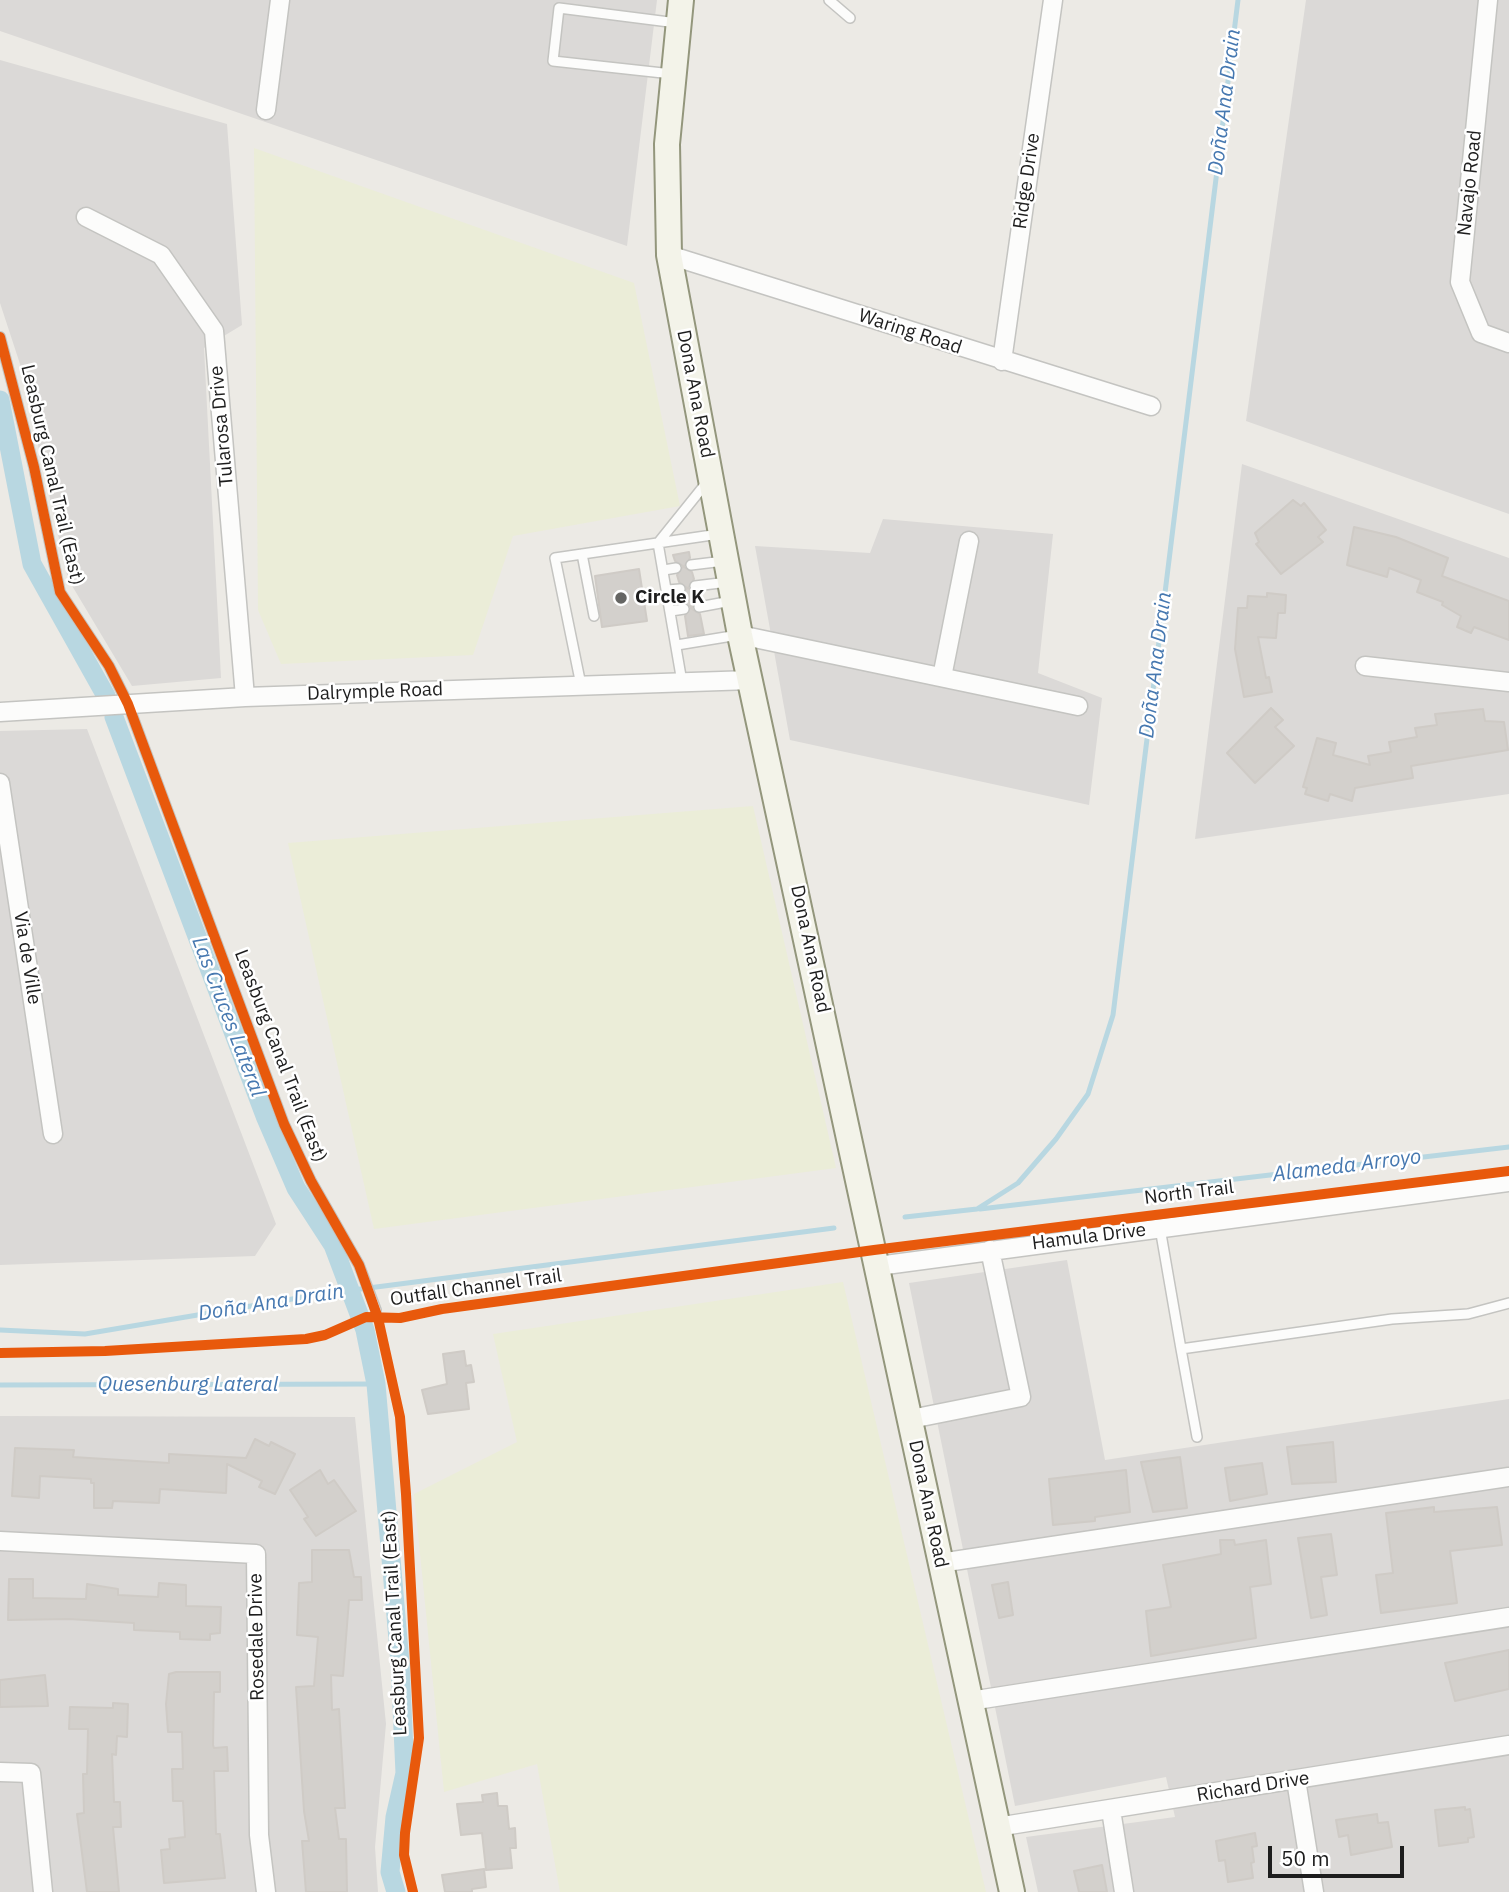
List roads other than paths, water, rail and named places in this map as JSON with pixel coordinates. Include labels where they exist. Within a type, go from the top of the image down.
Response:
[{"type":"street","points":[[265,110],[280,0]]},
{"type":"street","name":"Ridge Drive","points":[[1002,361],[1053,0]]},
{"type":"street","name":"Navajo Road","points":[[1488,0],[1460,282],[1480,333],[1509,343]]},
{"type":"street","name":"Dona Ana Road","points":[[680,11],[667,144],[669,255],[740,635],[1012,1892]]},
{"type":"street","name":"Tularosa Drive","points":[[86,218],[161,255],[214,331],[245,697]]},
{"type":"street","name":"Waring Road","points":[[669,255],[1151,406]]},
{"type":"street","points":[[942,677],[969,541]]},
{"type":"street","points":[[740,635],[1078,706]]},
{"type":"street","points":[[1365,666],[1509,682]]},
{"type":"street","name":"Dalrymple Road","points":[[0,712],[245,697],[751,680]]},
{"type":"street","name":"Via de Ville","points":[[0,783],[53,1134]]},
{"type":"street","name":"Hamula Drive","points":[[878,1266],[1509,1182]]},
{"type":"street","points":[[911,1419],[1021,1397],[990,1250]]},
{"type":"street","points":[[940,1563],[1509,1477]]},
{"type":"street","name":"Rosedale Drive","points":[[0,1541],[256,1555],[259,1835],[267,1892]]},
{"type":"street","points":[[970,1701],[1509,1616]]},
{"type":"street","name":"Richard Drive","points":[[997,1827],[1509,1745]]},
{"type":"street","points":[[0,1772],[31,1773],[43,1892]]},
{"type":"street","points":[[1296,1780],[1314,1892]]},
{"type":"street","points":[[1111,1810],[1124,1892]]},
{"type":"lane","points":[[829,0],[850,18]]},
{"type":"lane","points":[[674,74],[553,61],[559,9],[680,11]]},
{"type":"lane","name":"Leasburg Canal Trail (East)","points":[[0,337],[34,467],[60,592],[109,666],[128,704],[284,1124],[311,1181],[359,1265],[376,1310]]},
{"type":"lane","points":[[658,543],[711,477]]},
{"type":"lane","points":[[580,685],[555,558],[721,533]]},
{"type":"lane","points":[[658,543],[682,682]]},
{"type":"lane","points":[[582,554],[594,616]]},
{"type":"lane","points":[[691,565],[730,581]]},
{"type":"lane","points":[[664,570],[676,568]]},
{"type":"lane","points":[[695,586],[730,581]]},
{"type":"lane","points":[[699,607],[730,581]]},
{"type":"lane","points":[[667,590],[680,589]]},
{"type":"lane","points":[[671,611],[684,609]]},
{"type":"lane","points":[[677,645],[740,635]]},
{"type":"lane","points":[[1160,1228],[1197,1437]]},
{"type":"lane","points":[[1181,1349],[1392,1319],[1468,1314],[1509,1303]]},
{"type":"waterway","name":"Doña Ana Drain","points":[[905,1217],[977,1209],[1018,1183],[1056,1139],[1088,1094],[1113,1015],[1238,0]]},
{"type":"waterway","name":"Las Cruces Lateral","points":[[0,400],[32,564],[106,696]]},
{"type":"waterway","name":"Las Cruces Lateral","points":[[114,717],[265,1116],[296,1188],[333,1245],[365,1330],[376,1384],[400,1663],[405,1773],[395,1817],[390,1872],[396,1892]]},
{"type":"waterway","name":"Alameda Arroyo","points":[[980,1209],[1509,1147]]},
{"type":"waterway","name":"Doña Ana Drain","points":[[0,1330],[85,1334],[322,1294],[834,1228]]},
{"type":"waterway","name":"Quesenburg Lateral","points":[[0,1385],[376,1384]]},
{"type":"place","name":"Circle K","points":[[621,598]]}]
